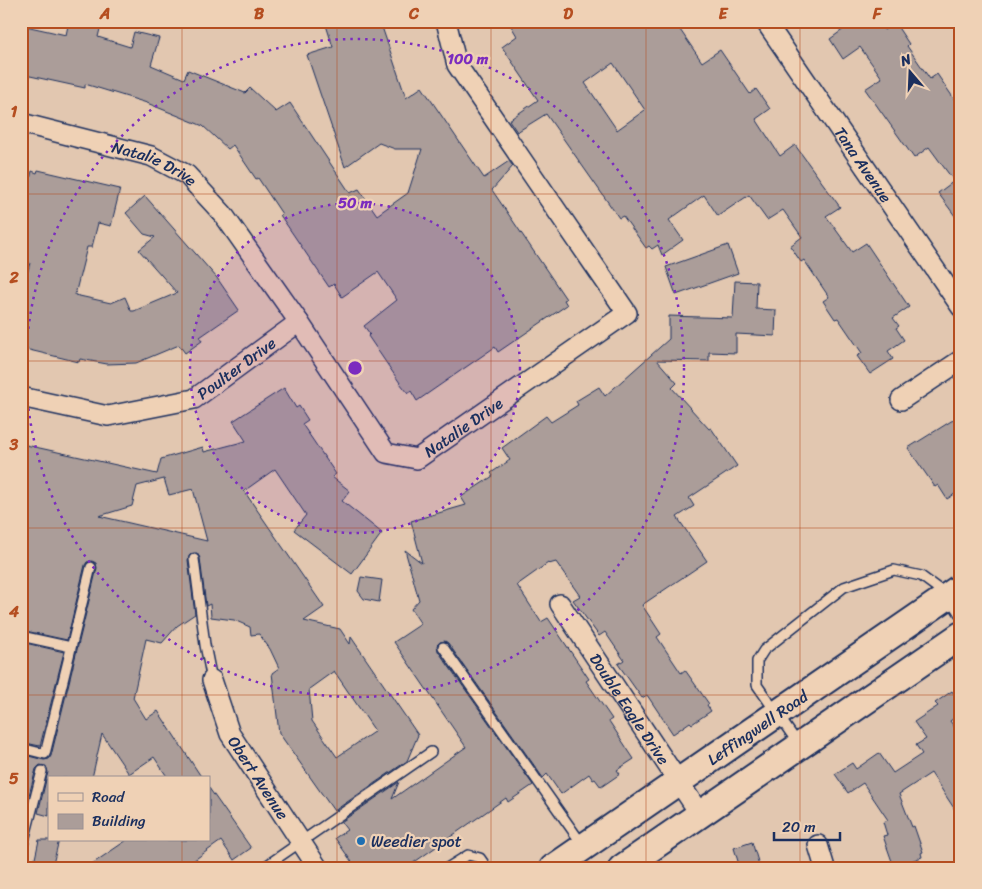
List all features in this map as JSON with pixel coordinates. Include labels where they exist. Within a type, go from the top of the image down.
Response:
[{"type":"main road","name":"Leffingwell Road","points":[[552,868],[777,713],[956,600]]},
{"type":"main road","points":[[622,868],[961,635]]},
{"type":"street","name":"Natalie Drive","points":[[21,123],[151,156],[188,176],[223,214],[299,322],[386,453],[417,459],[626,313],[457,65],[446,21]]},
{"type":"street","name":"Tana Avenue","points":[[765,21],[961,307]]},
{"type":"street","name":"Poulter Drive","points":[[21,397],[108,416],[194,399],[299,322]]},
{"type":"street","points":[[901,400],[961,360]]},
{"type":"street","name":"Double Eagle Drive","points":[[560,604],[700,814]]},
{"type":"street","name":"Obert Avenue","points":[[212,680],[230,734],[318,868]]},
{"type":"street","points":[[818,845],[825,868]]},
{"type":"lane","points":[[194,559],[205,645],[212,680]]},
{"type":"lane","points":[[21,748],[45,754],[91,567]]},
{"type":"lane","points":[[800,746],[757,685],[757,662],[764,650],[844,587],[894,570],[921,576],[956,600]]},
{"type":"lane","points":[[21,636],[71,647]]},
{"type":"lane","points":[[443,647],[583,847]]},
{"type":"lane","points":[[263,868],[431,752]]},
{"type":"lane","points":[[21,852],[25,818],[42,771]]},
{"type":"lane","points":[[447,868],[468,855],[480,858],[487,868]]},
{"type":"building","points":[[69,21],[85,21],[101,25],[98,37],[130,47],[134,32],[159,38],[151,65],[184,79],[188,70],[245,93],[250,88],[276,112],[290,103],[350,193],[359,189],[377,215],[408,193],[422,149],[395,149],[379,143],[345,167],[307,55],[333,47],[326,25],[339,21],[380,21],[406,98],[422,87],[484,178],[509,161],[513,166],[492,190],[566,299],[564,300],[567,305],[498,352],[495,347],[417,401],[411,391],[408,393],[400,383],[368,336],[370,334],[364,326],[397,300],[378,272],[342,297],[334,284],[329,287],[280,215],[282,214],[258,178],[256,179],[233,145],[228,149],[203,126],[147,103],[85,84],[85,88],[21,74],[21,25],[66,35]]},
{"type":"building","points":[[508,21],[674,21],[702,62],[720,50],[750,94],[756,89],[770,109],[756,119],[780,156],[795,145],[840,207],[826,216],[852,252],[866,243],[909,307],[893,318],[899,326],[896,328],[904,340],[888,351],[893,359],[870,374],[857,356],[862,353],[838,318],[835,319],[823,301],[829,297],[804,260],[801,262],[790,246],[802,237],[783,210],[767,220],[749,195],[718,216],[704,195],[669,220],[683,240],[662,255],[658,245],[652,249],[649,246],[646,248],[623,216],[619,218],[546,114],[517,132],[509,120],[538,100],[502,47],[517,36]],"holes":[[[613,63],[645,110],[617,130],[585,83]]]},
{"type":"building","points":[[855,21],[878,21],[884,30],[895,23],[909,44],[907,46],[930,79],[937,74],[961,109],[961,224],[938,193],[954,181],[929,147],[914,158],[865,89],[882,78],[860,47],[843,59],[830,39]]},
{"type":"building","points":[[38,170],[120,189],[111,226],[98,223],[92,247],[87,247],[75,295],[111,303],[125,297],[131,311],[134,311],[177,293],[139,250],[155,237],[144,234],[126,213],[145,196],[217,278],[239,310],[200,337],[202,341],[185,353],[179,345],[136,363],[107,364],[80,359],[79,362],[21,348],[21,297],[30,263],[21,261],[21,217],[32,171],[37,173]]},
{"type":"building","points":[[728,245],[738,273],[676,295],[666,267]]},
{"type":"building","points":[[735,281],[757,282],[756,309],[776,310],[775,336],[736,334],[736,353],[709,352],[709,361],[657,360],[677,383],[672,388],[709,429],[711,428],[737,466],[689,498],[694,506],[677,517],[707,561],[642,605],[661,634],[657,637],[681,673],[685,670],[709,704],[707,705],[711,711],[673,734],[647,695],[642,698],[618,664],[624,660],[605,632],[599,636],[573,600],[580,596],[556,562],[548,563],[517,585],[541,622],[548,618],[589,679],[586,681],[612,719],[609,721],[634,759],[617,770],[620,774],[601,787],[589,774],[561,794],[547,774],[543,778],[448,643],[445,641],[440,642],[437,645],[438,651],[533,785],[508,802],[506,798],[406,868],[356,868],[335,838],[347,830],[341,822],[399,782],[392,799],[466,747],[394,642],[421,624],[411,609],[419,600],[405,550],[422,563],[411,521],[466,505],[461,497],[493,476],[491,473],[510,460],[502,448],[546,416],[551,422],[578,405],[576,401],[599,387],[605,396],[669,339],[669,316],[733,318]]},
{"type":"building","points":[[284,388],[296,408],[299,406],[308,420],[302,424],[336,474],[332,477],[350,491],[342,501],[382,533],[352,574],[294,530],[306,515],[275,469],[244,491],[324,607],[304,621],[340,629],[350,644],[351,637],[418,735],[407,761],[334,811],[279,733],[272,673],[279,668],[270,649],[259,634],[251,635],[250,627],[234,620],[211,617],[210,604],[206,606],[200,558],[197,553],[194,553],[190,554],[188,560],[195,614],[177,626],[162,643],[146,639],[133,698],[146,719],[158,711],[201,776],[167,776],[154,757],[129,774],[102,734],[92,776],[48,776],[48,816],[38,813],[48,772],[46,766],[40,765],[36,769],[25,810],[21,809],[21,754],[44,760],[49,759],[51,756],[97,568],[96,563],[92,561],[87,562],[85,565],[67,640],[21,630],[21,469],[26,445],[157,474],[161,459],[203,447],[204,452],[246,441],[233,421]],"holes":[[[164,479],[169,495],[193,489],[207,541],[99,516],[132,506],[137,486]],[[334,671],[375,731],[337,757],[312,721],[309,689]]]},
{"type":"building","points":[[961,415],[961,490],[947,499],[938,485],[935,487],[908,448]]},
{"type":"building","points":[[361,577],[382,580],[379,602],[364,599],[358,591]]},
{"type":"building","points":[[21,642],[64,652],[40,746],[21,742]]},
{"type":"building","points":[[952,691],[961,704],[961,713],[950,721],[961,736],[961,819],[931,773],[899,794],[912,827],[914,826],[923,852],[921,853],[922,857],[894,867],[883,836],[887,835],[883,822],[888,820],[863,783],[848,793],[835,774],[852,763],[856,769],[879,753],[893,773],[922,754],[916,745],[926,739],[914,722],[938,706],[935,703]]},
{"type":"building","points":[[210,789],[251,848],[234,860],[221,841],[183,868],[86,868],[124,842],[210,842]]},
{"type":"building","points":[[39,840],[58,842],[52,868],[33,868]]},
{"type":"building","points":[[752,842],[760,868],[740,868],[734,848]]},
{"type":"place","name":"Weedier spot","points":[[361,841]]}]
